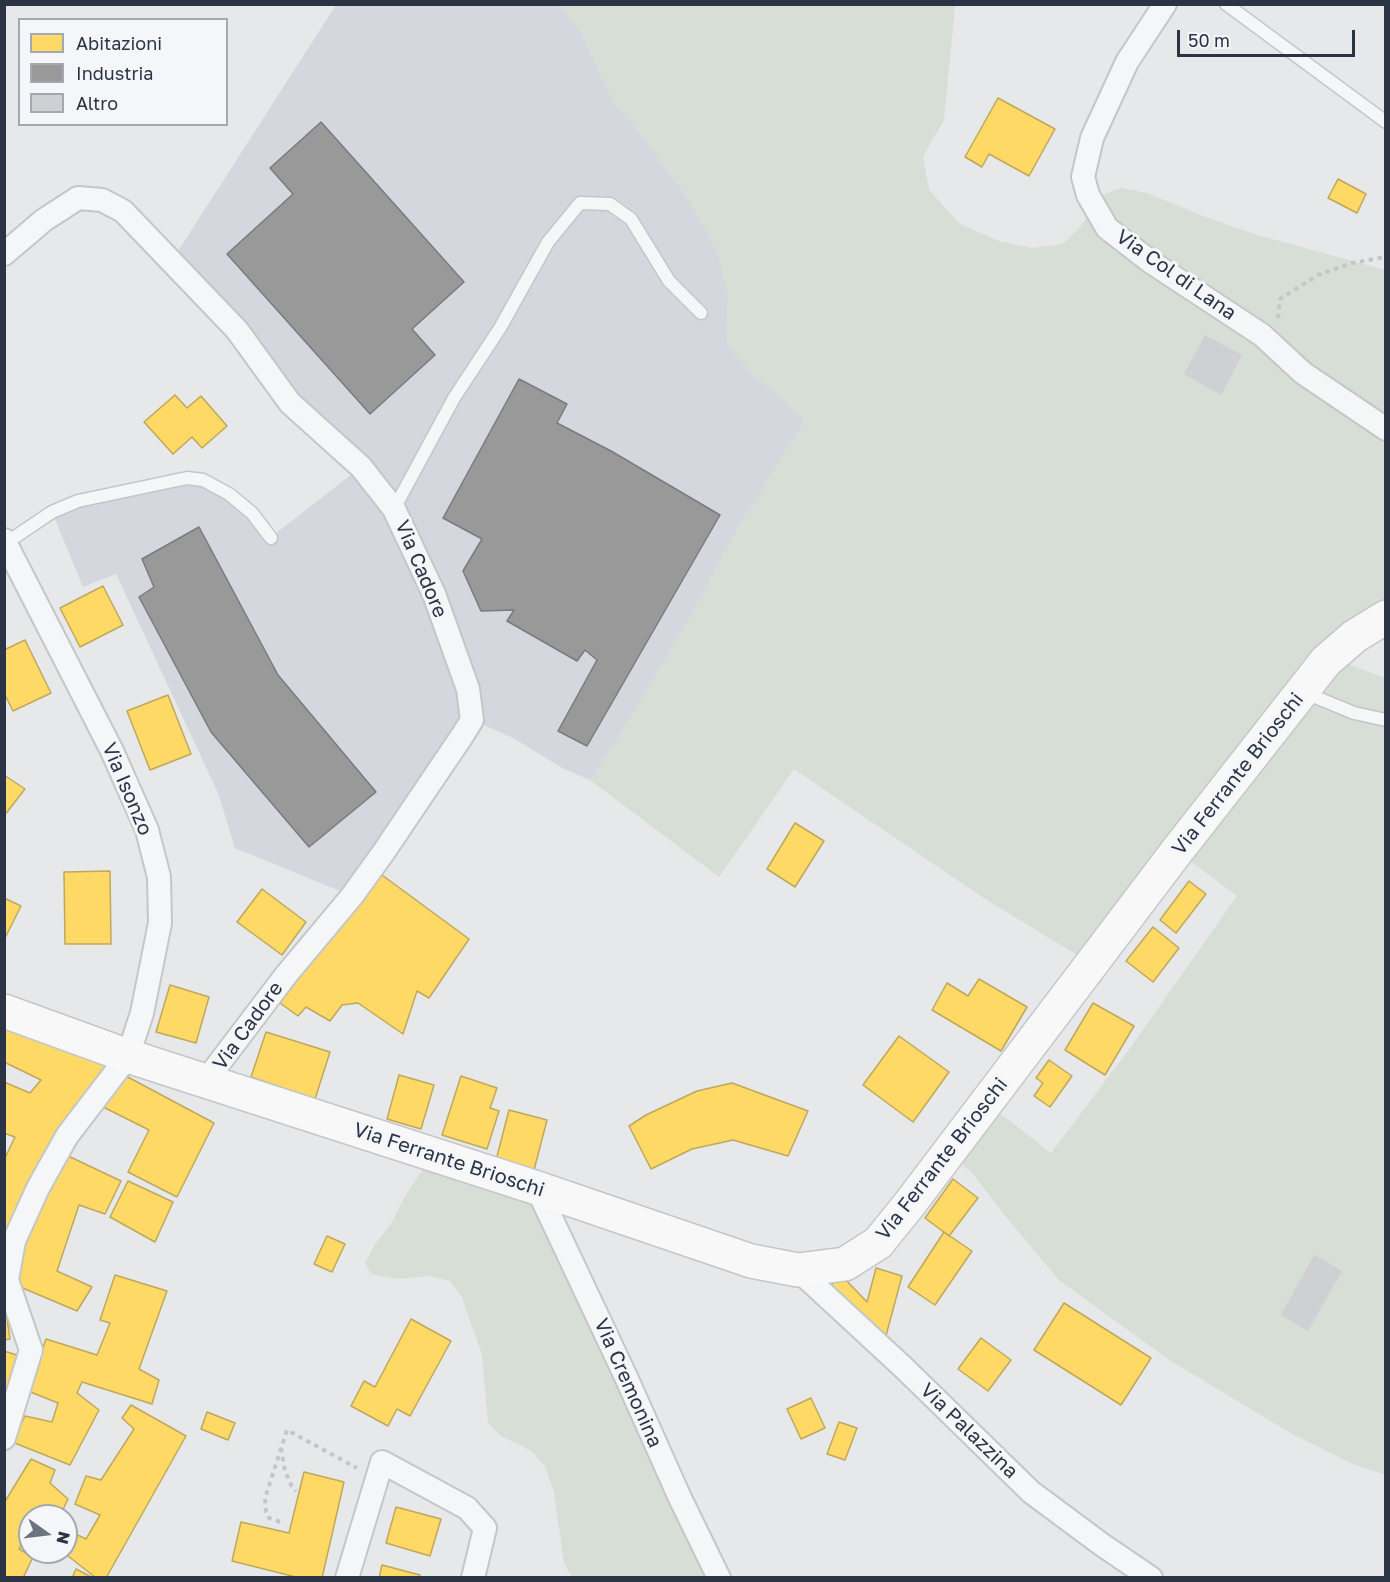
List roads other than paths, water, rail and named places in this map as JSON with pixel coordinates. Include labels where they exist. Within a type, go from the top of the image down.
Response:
[{"type":"street","name":"Via Col di Lana","points":[[1165,4],[1127,62],[1092,138],[1083,177],[1088,195],[1107,228],[1151,262],[1254,330],[1303,373],[1386,429]]},
{"type":"street","name":"Via Cadore","points":[[4,254],[44,220],[78,198],[102,200],[123,211],[237,330],[290,403],[361,467],[394,509],[438,605],[468,688],[472,720],[352,896],[286,975],[214,1071],[209,1083]]},
{"type":"street","name":"Via Isonzo","points":[[4,1438],[31,1350],[6,1280],[14,1241],[38,1188],[67,1136],[128,1056],[142,1013],[160,923],[159,877],[147,830],[112,751],[5,542]]},
{"type":"street","name":"Via Ferrante Brioschi","points":[[4,1011],[128,1056],[537,1188],[751,1261],[798,1270],[845,1264],[878,1244],[1177,851],[1326,661],[1355,636],[1386,617]]},
{"type":"street","name":"Via Cremonina","points":[[537,1188],[719,1578]]},
{"type":"street","name":"Via Palazzina","points":[[798,1270],[904,1368],[1031,1492],[1151,1578]]},
{"type":"street","points":[[347,1578],[382,1462],[467,1508],[485,1528],[473,1578]]},
{"type":"lane","points":[[1226,4],[1386,122]]},
{"type":"lane","points":[[394,509],[454,398],[500,328],[548,242],[580,203],[610,204],[631,219],[669,281],[701,313]]},
{"type":"lane","points":[[5,542],[52,512],[78,501],[187,478],[203,480],[229,494],[252,513],[271,538]]},
{"type":"lane","points":[[1302,692],[1354,713],[1386,720]]}]
